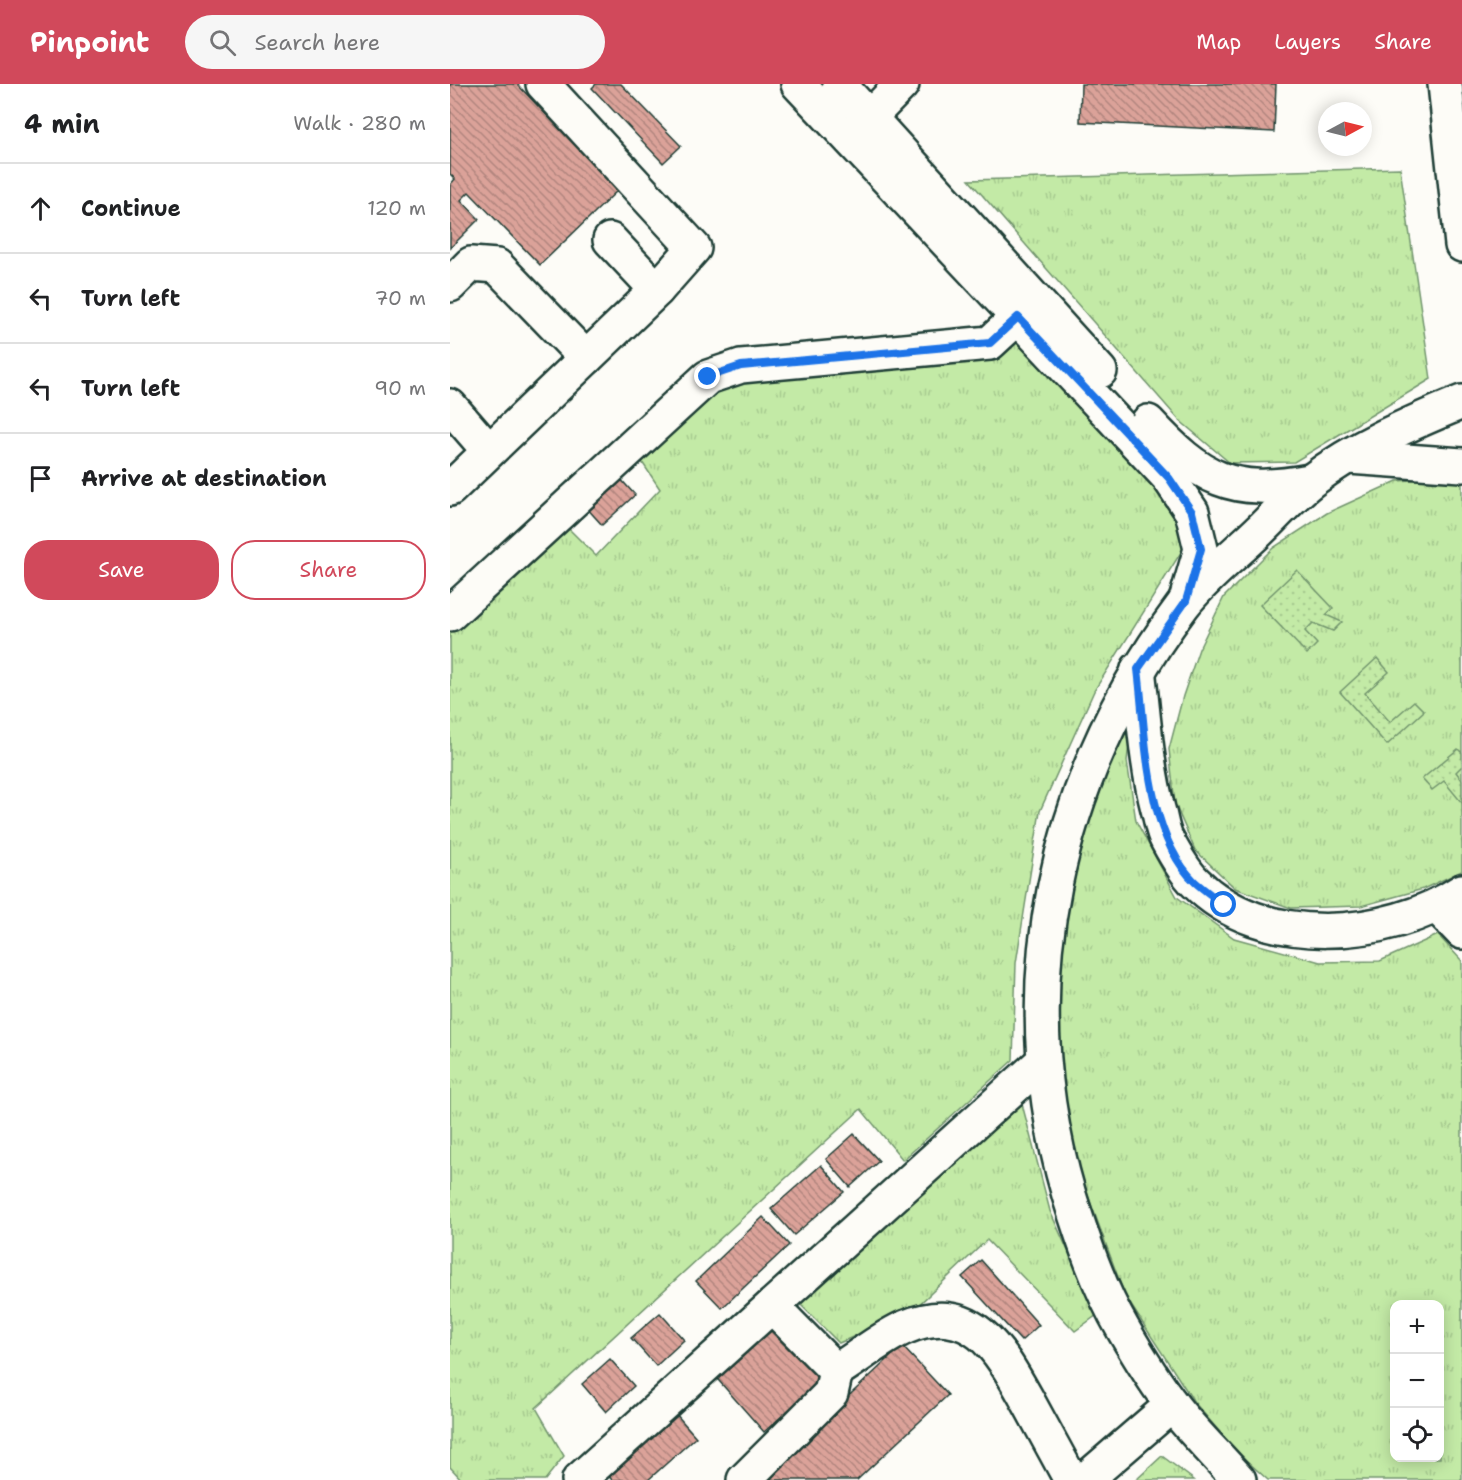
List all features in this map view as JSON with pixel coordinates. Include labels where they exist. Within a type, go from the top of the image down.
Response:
[{"type":"lane","points":[[798,84],[1169,478],[1192,512],[1201,549],[1186,601]]},
{"type":"lane","points":[[839,84],[1174,451],[1208,476],[1236,484],[1280,487],[1310,481]]},
{"type":"lane","points":[[869,118],[902,84]]},
{"type":"lane","points":[[1445,84],[1455,201],[1462,245]]},
{"type":"lane","points":[[452,482],[489,451],[657,290],[694,248],[559,89]]},
{"type":"lane","points":[[610,240],[657,290]]},
{"type":"lane","points":[[450,285],[471,264],[497,266],[586,358]]},
{"type":"lane","points":[[450,614],[708,377],[741,366],[990,343],[1018,317]]},
{"type":"lane","points":[[1239,1480],[1172,1405],[1122,1327],[1083,1242],[1057,1153],[1043,1061],[1042,978],[1051,897],[1068,829],[1100,741],[1138,669],[1186,601],[1310,481],[1420,419],[1462,402]]},
{"type":"lane","points":[[450,406],[489,451]]},
{"type":"lane","points":[[1349,457],[1462,465]]},
{"type":"lane","points":[[1138,669],[1152,784],[1166,838],[1194,881],[1224,905],[1275,926],[1326,932],[1395,922],[1450,899],[1462,932]]},
{"type":"lane","points":[[579,1480],[1043,1061]]},
{"type":"lane","points":[[772,1306],[836,1371]]},
{"type":"lane","points":[[744,1480],[831,1393],[836,1371],[905,1327],[931,1319],[959,1321],[986,1336],[1002,1355],[1071,1480]]},
{"type":"lane","points":[[1085,1480],[1172,1405]]},
{"type":"green space","points":[[1400,168],[1431,379],[1294,462],[1230,463],[1179,420],[969,180]]},
{"type":"green space","points":[[1018,329],[1174,496],[1190,538],[1094,691],[1040,811],[1016,963],[1013,1060],[903,1160],[861,1109],[536,1408],[564,1456],[545,1480],[462,1480],[450,1467],[450,631],[565,525],[596,556],[660,489],[642,462],[713,386],[994,351]]},
{"type":"green space","points":[[1462,478],[1462,871],[1423,889],[1361,906],[1291,908],[1235,888],[1195,850],[1175,804],[1169,749],[1183,696],[1199,649],[1224,597],[1273,548],[1327,513],[1397,481]]},
{"type":"green space","points":[[1297,570],[1333,608],[1326,615],[1342,622],[1333,631],[1313,623],[1305,631],[1317,644],[1307,654],[1260,605]]},
{"type":"green space","points":[[1377,658],[1389,672],[1365,693],[1390,722],[1414,701],[1424,711],[1387,745],[1340,692]]},
{"type":"green space","points":[[1134,702],[1127,761],[1136,821],[1177,897],[1234,938],[1320,962],[1380,961],[1438,935],[1462,961],[1462,1480],[1268,1480],[1237,1452],[1194,1402],[1125,1296],[1087,1193],[1065,1118],[1056,1003],[1070,878],[1089,800]]},
{"type":"green space","points":[[1458,749],[1462,753],[1462,766],[1456,772],[1462,780],[1462,803],[1444,781],[1432,790],[1422,779]]},
{"type":"green space","points":[[1022,1104],[1050,1211],[1097,1315],[1075,1331],[987,1240],[912,1311],[839,1343],[798,1302]]},
{"type":"green space","points":[[1162,1456],[1194,1480],[1136,1480]]},
{"type":"building","points":[[450,84],[517,84],[618,190],[540,265],[469,192],[461,200],[479,219],[450,248],[450,185],[455,179],[450,174]]},
{"type":"building","points":[[596,84],[621,84],[681,146],[663,163],[592,88]]},
{"type":"building","points":[[1081,84],[1276,84],[1274,132],[1080,122]]},
{"type":"building","points":[[618,476],[635,495],[602,525],[585,506]]},
{"type":"building","points":[[854,1134],[879,1161],[850,1187],[826,1159]]},
{"type":"building","points":[[821,1165],[844,1192],[794,1235],[771,1209]]},
{"type":"building","points":[[763,1217],[789,1245],[722,1308],[696,1281]]},
{"type":"building","points":[[981,1260],[1039,1325],[1021,1341],[962,1277]]},
{"type":"building","points":[[660,1313],[684,1340],[656,1366],[631,1338]]},
{"type":"building","points":[[769,1321],[822,1380],[764,1432],[712,1373]]},
{"type":"building","points":[[902,1346],[948,1395],[857,1480],[759,1480]]},
{"type":"building","points":[[610,1359],[634,1386],[606,1412],[582,1384]]},
{"type":"building","points":[[675,1413],[696,1437],[648,1480],[612,1480],[607,1474]]},
{"type":"route","points":[[708,377],[741,366],[990,343],[1018,317],[1169,478],[1192,512],[1201,549],[1186,601],[1138,669],[1152,784],[1166,838],[1194,881],[1224,905]]}]
